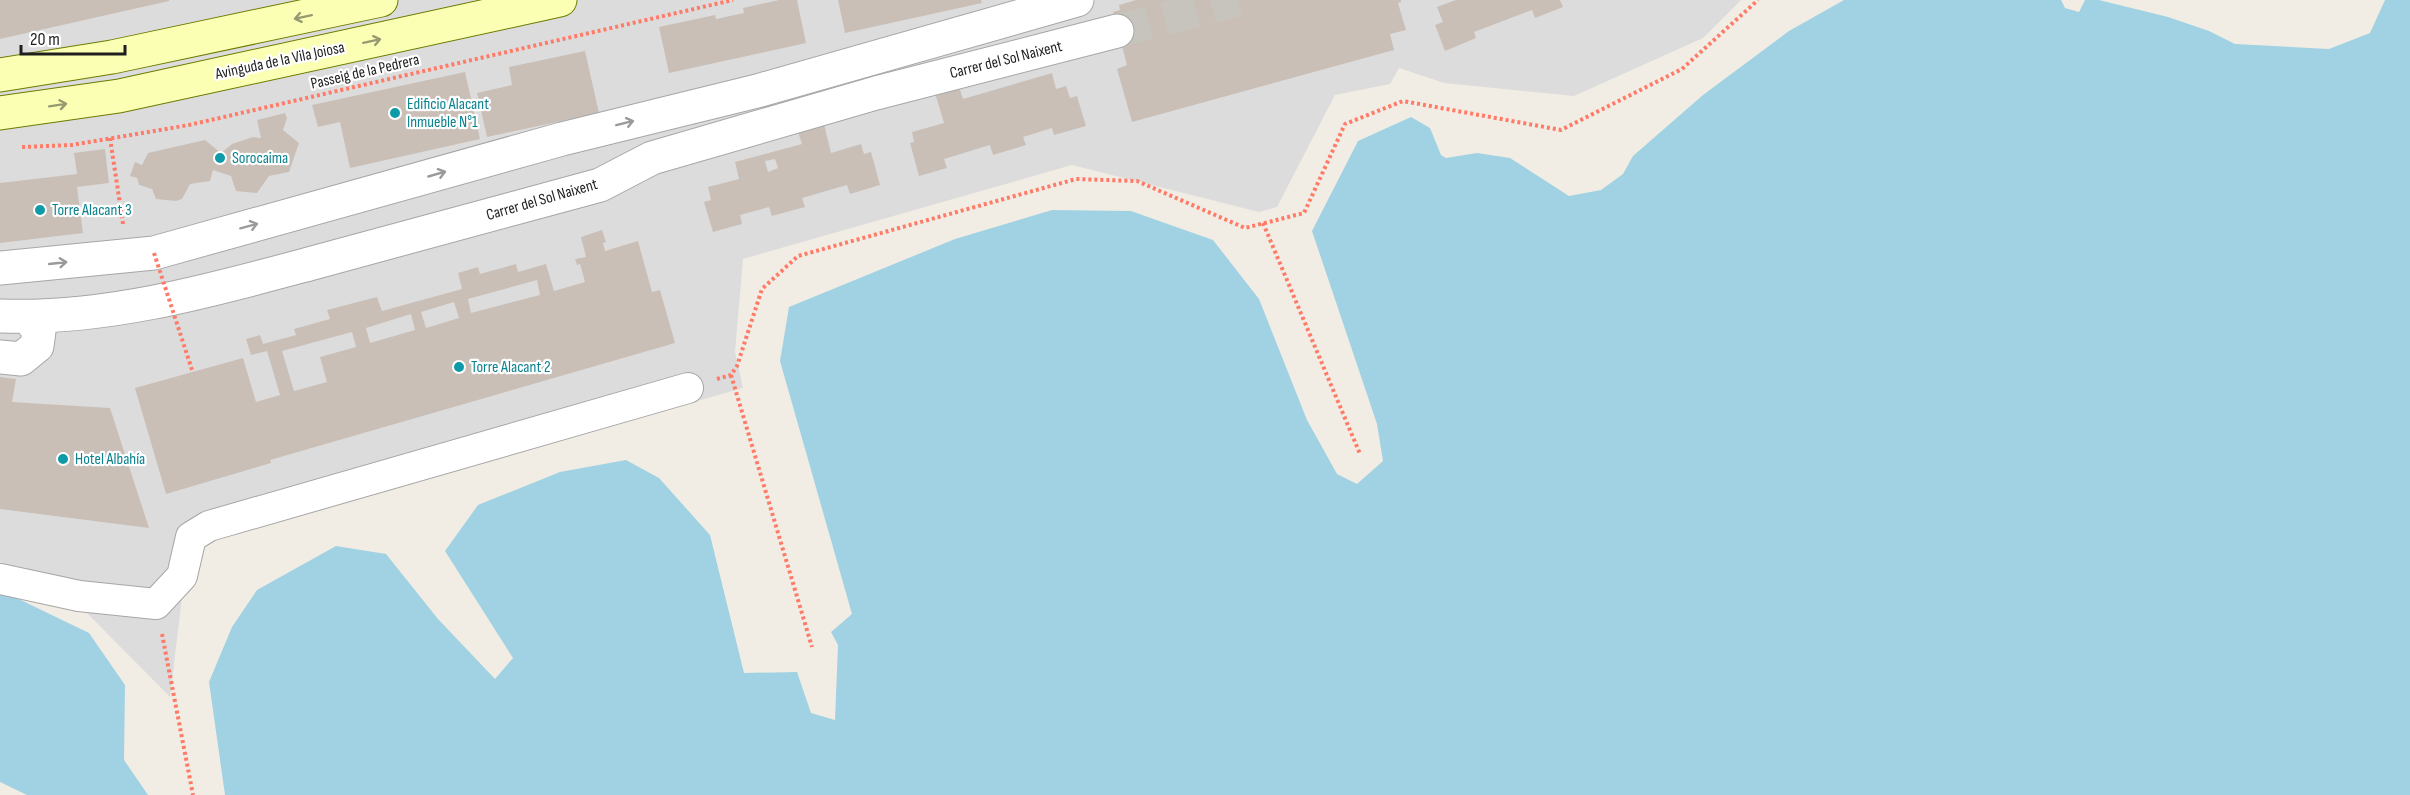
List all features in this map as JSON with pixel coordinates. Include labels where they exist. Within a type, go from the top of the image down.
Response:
[{"type":"main road","points":[[0,75],[112,57],[381,0]]},
{"type":"main road","name":"Avinguda de la Vila Joiosa","points":[[0,113],[119,96],[560,0]]},
{"type":"street","points":[[0,268],[154,253],[562,139],[757,91],[1077,0]]},
{"type":"street","name":"Carrer del Sol Naixent","points":[[14,316],[106,310],[221,287],[283,271],[600,185],[652,158],[876,93],[1117,31]]},
{"type":"street","name":"Carrer del Sol Naixent","points":[[0,357],[21,359],[37,346],[39,332],[14,316]]},
{"type":"street","points":[[0,579],[79,596],[156,604],[182,576],[191,537],[208,526],[688,388]]},
{"type":"path","name":"Passeig de la Pedrera","points":[[12,147],[72,145],[200,123],[733,0]]},
{"type":"path","points":[[688,388],[731,375],[762,289],[798,256],[1076,179],[1137,181],[1245,228],[1304,213],[1345,124],[1403,101],[1561,130],[1682,69],[1758,0]]},
{"type":"path","points":[[110,138],[124,232]]},
{"type":"path","points":[[1263,223],[1360,454]]},
{"type":"path","points":[[154,253],[193,373]]},
{"type":"path","points":[[731,375],[812,647]]},
{"type":"path","points":[[156,604],[193,795]]},
{"type":"shaded area","points":[[0,0],[1741,0],[1703,38],[1574,96],[1444,83],[1399,68],[1390,84],[1335,95],[1277,207],[1259,212],[1072,165],[743,259],[735,352],[743,388],[207,540],[183,589],[170,697],[85,611],[0,562]]},
{"type":"water","points":[[1844,0],[2061,0],[2065,8],[2079,12],[2085,0],[2099,0],[2168,17],[2209,31],[2235,44],[2329,49],[2370,33],[2385,0],[2410,0],[2410,795],[225,795],[209,682],[232,627],[257,590],[336,546],[386,554],[438,619],[495,679],[513,658],[445,551],[478,505],[560,472],[626,460],[659,478],[710,535],[744,673],[797,672],[811,713],[835,720],[838,645],[831,632],[852,614],[780,361],[789,307],[955,239],[1052,210],[1131,211],[1213,240],[1259,299],[1307,420],[1337,474],[1357,484],[1383,461],[1377,424],[1312,231],[1358,141],[1411,117],[1430,128],[1441,155],[1446,158],[1477,153],[1510,158],[1569,196],[1601,190],[1623,174],[1633,156],[1703,95],[1789,31]]},
{"type":"water","points":[[0,590],[89,633],[125,685],[124,760],[148,795],[27,795],[0,782]]},
{"type":"building","points":[[0,0],[169,0],[169,1],[0,39]]},
{"type":"building","points":[[779,0],[797,0],[806,43],[669,73],[659,27],[715,15],[716,19],[744,13],[743,8]]},
{"type":"building","points":[[838,0],[981,0],[982,3],[845,33]]},
{"type":"building","points":[[1136,0],[1401,0],[1398,3],[1406,30],[1390,34],[1394,50],[1132,122],[1117,69],[1127,65],[1113,12],[1120,10],[1119,5]]},
{"type":"building","points":[[1456,0],[1560,0],[1563,7],[1535,18],[1532,10],[1474,32],[1476,38],[1445,51],[1435,25],[1443,22],[1437,7]]},
{"type":"building","points":[[585,51],[599,113],[487,137],[477,93],[512,85],[509,67]]},
{"type":"building","name":"Edificio Alacant Inmueble N°1","points":[[465,72],[480,139],[350,168],[340,122],[318,127],[312,105]]},
{"type":"building","points":[[1052,73],[1056,89],[1066,86],[1070,98],[1077,96],[1086,126],[1054,135],[1052,128],[1023,137],[1026,145],[993,155],[990,145],[944,159],[947,168],[919,176],[910,143],[914,142],[912,132],[944,123],[935,93],[959,87],[963,99]]},
{"type":"building","name":"Sorocaima","points":[[285,113],[287,118],[283,130],[299,143],[289,172],[269,176],[257,193],[236,191],[231,176],[213,170],[210,181],[190,184],[182,199],[176,201],[156,199],[152,189],[139,185],[137,178],[130,176],[135,162],[142,165],[148,153],[205,140],[221,153],[232,144],[253,137],[261,138],[257,120]]},
{"type":"building","points":[[824,124],[831,153],[861,144],[864,154],[871,152],[880,185],[850,194],[847,185],[802,198],[805,207],[772,216],[769,207],[740,215],[742,224],[713,232],[704,202],[711,200],[708,187],[739,179],[735,162],[802,144],[798,132]],"holes":[[[775,159],[778,168],[768,172],[765,161]]]},
{"type":"building","name":"Torre Alacant 3","points":[[105,149],[109,183],[77,187],[83,233],[0,243],[0,183],[77,174],[74,153]]},
{"type":"building","name":"Torre Alacant 2","points":[[602,230],[606,242],[603,243],[605,251],[638,241],[652,292],[660,290],[675,343],[270,460],[271,463],[166,494],[135,388],[243,358],[256,402],[280,395],[267,351],[251,355],[246,339],[260,335],[263,344],[296,335],[294,329],[330,319],[327,310],[377,297],[382,311],[462,289],[458,273],[478,267],[480,274],[516,264],[518,272],[546,264],[554,291],[585,282],[580,264],[577,265],[575,259],[586,257],[581,237]],"holes":[[[537,280],[540,295],[471,313],[468,299]],[[454,302],[459,318],[426,328],[421,312]],[[411,314],[415,330],[370,343],[366,328]],[[352,332],[356,347],[320,357],[327,382],[294,391],[282,351]]]},
{"type":"building","name":"Hotel Albahía","points":[[0,377],[16,379],[12,402],[110,408],[149,528],[0,509]]},
{"type":"tunnel","points":[[1117,31],[1238,0]]},
{"type":"place","name":"Edificio Alacant Inmueble N°1","points":[[395,113]]},
{"type":"place","name":"Sorocaima","points":[[220,158]]},
{"type":"place","name":"Torre Alacant 3","points":[[40,210]]},
{"type":"place","name":"Torre Alacant 2","points":[[459,367]]},
{"type":"place","name":"Hotel Albahía","points":[[63,459]]}]
